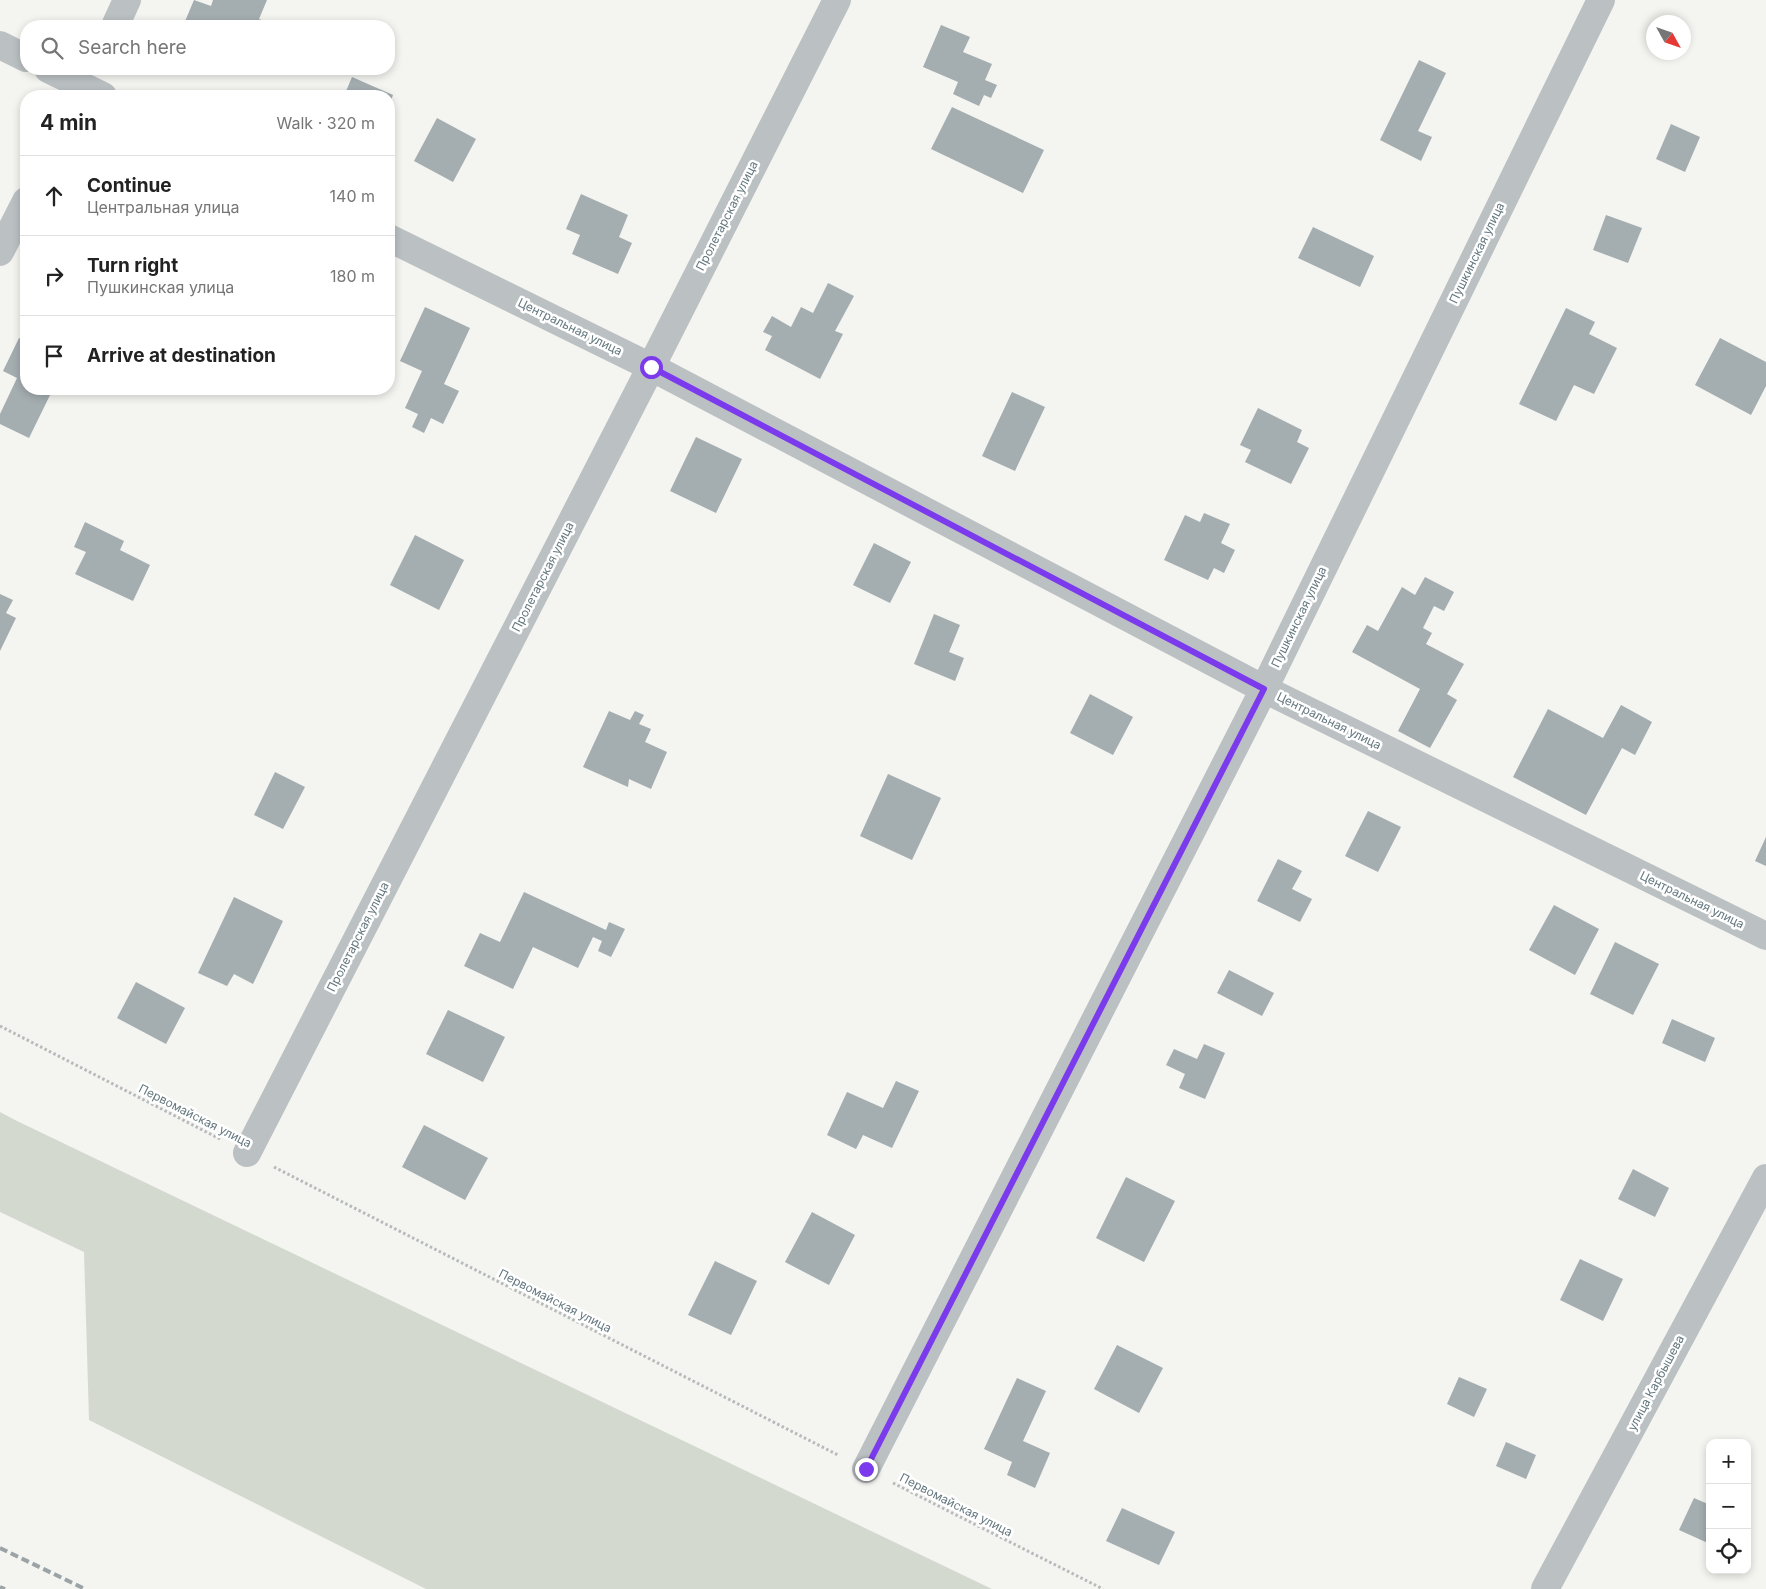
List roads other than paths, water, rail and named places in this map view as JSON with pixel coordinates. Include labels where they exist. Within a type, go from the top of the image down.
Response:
[{"type":"street","points":[[117,20],[127,0]]},
{"type":"street","name":"Пролетарская улица","points":[[247,1153],[651,367],[836,0]]},
{"type":"street","name":"Пушкинская улица","points":[[866,1469],[1264,689],[1600,0]]},
{"type":"street","points":[[0,45],[20,55]]},
{"type":"street","points":[[62,75],[91,87]]},
{"type":"street","points":[[0,252],[20,213]]},
{"type":"street","name":"Центральная улица","points":[[395,241],[651,367],[1264,689],[1766,936]]},
{"type":"street","name":"улица Карбышева","points":[[1545,1589],[1766,1178]]},
{"type":"railway","points":[[0,1548],[85,1589]]},
{"type":"railway","points":[[0,1587],[5,1589]]}]
